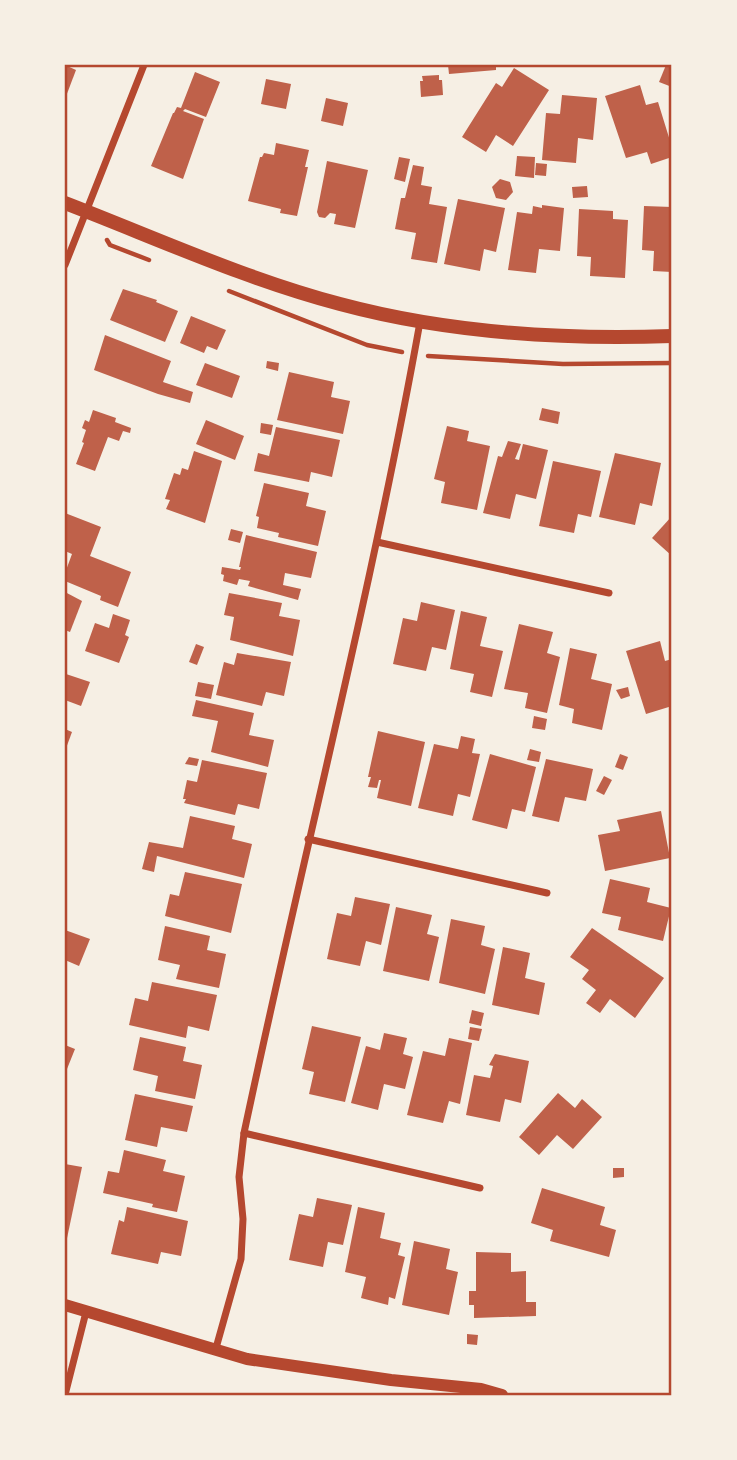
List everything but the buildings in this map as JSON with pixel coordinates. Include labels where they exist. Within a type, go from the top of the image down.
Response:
[{"type":"main road","points":[[65,203],[244,274],[339,304],[420,322],[568,338],[672,336]]},
{"type":"street","points":[[65,265],[144,65]]},
{"type":"street","points":[[216,1348],[241,1259],[243,1219],[239,1177],[244,1133],[308,839],[377,542],[420,322]]},
{"type":"street","points":[[377,542],[609,593]]},
{"type":"street","points":[[308,839],[547,893]]},
{"type":"street","points":[[244,1133],[480,1188]]},
{"type":"street","points":[[65,1305],[247,1359],[391,1380],[481,1389],[502,1395]]},
{"type":"street","points":[[65,1395],[86,1312]]},
{"type":"path","points":[[414,355],[563,364],[672,363]]}]
